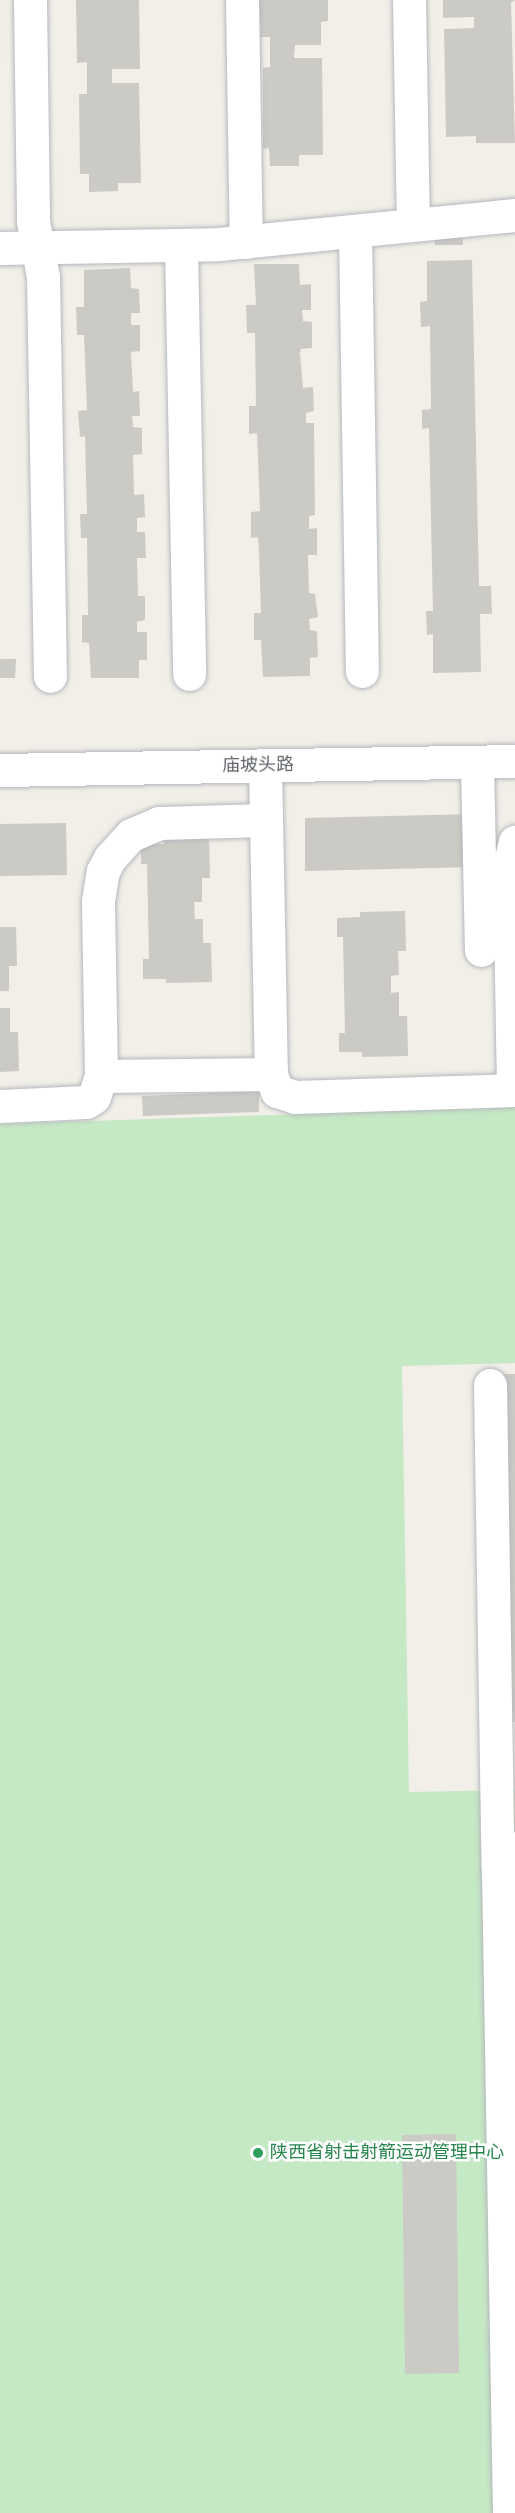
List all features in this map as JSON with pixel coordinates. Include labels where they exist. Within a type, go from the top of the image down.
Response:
[{"type":"street","points":[[30,0],[33,221],[43,277],[50,676]]},
{"type":"street","points":[[242,0],[246,242]]},
{"type":"street","points":[[409,0],[413,224]]},
{"type":"street","points":[[0,248],[181,246],[246,242],[515,215]]},
{"type":"street","points":[[355,231],[362,671]]},
{"type":"street","points":[[181,246],[189,674]]},
{"type":"street","name":"庙坡头路","points":[[0,770],[515,761]]},
{"type":"street","points":[[477,762],[481,950]]},
{"type":"street","points":[[266,766],[271,1074],[277,1091],[295,1097],[514,1090],[510,867],[515,842]]},
{"type":"street","points":[[0,1106],[86,1102],[94,1097],[101,1077],[98,901],[103,871],[110,858],[131,835],[159,823],[266,819]]},
{"type":"street","points":[[101,1077],[271,1074]]},
{"type":"street","points":[[490,1385],[506,1858],[509,2513]]},
{"type":"green space","name":"陕西省射击射箭运动管理中心","points":[[515,1107],[515,1363],[402,1366],[409,1792],[515,1790],[515,2513],[0,2513],[0,1124]]},
{"type":"building","points":[[76,0],[139,0],[140,69],[112,69],[112,83],[139,83],[141,183],[118,183],[118,191],[89,192],[89,174],[80,174],[79,94],[87,94],[87,62],[77,63]]},
{"type":"building","points":[[261,0],[328,0],[328,21],[321,22],[321,45],[295,45],[294,58],[322,58],[323,155],[299,155],[299,166],[270,166],[269,148],[263,149],[263,68],[270,67],[270,37],[260,37],[261,25],[256,25],[256,4]]},
{"type":"building","points":[[443,0],[515,0],[511,3],[515,143],[476,143],[476,136],[446,137],[444,29],[474,28],[474,17],[443,18]]},
{"type":"building","points":[[463,227],[463,245],[435,245],[434,228]]},
{"type":"building","points":[[472,260],[479,586],[491,586],[492,614],[480,614],[481,672],[433,673],[433,634],[427,635],[426,611],[433,611],[429,428],[422,429],[422,410],[431,409],[430,326],[421,327],[420,302],[427,301],[427,261]]},
{"type":"building","points":[[254,264],[299,264],[300,285],[311,284],[311,310],[302,310],[303,321],[312,322],[312,348],[301,349],[300,353],[303,388],[313,387],[314,411],[306,413],[306,423],[314,423],[315,515],[309,516],[309,529],[317,528],[317,555],[308,555],[309,593],[315,594],[318,617],[309,619],[310,630],[317,631],[318,657],[310,658],[310,676],[263,677],[261,640],[254,640],[254,613],[261,613],[258,537],[251,538],[251,512],[260,511],[257,433],[249,434],[249,406],[256,406],[255,333],[247,333],[246,305],[256,305]]},
{"type":"building","points":[[130,268],[131,288],[139,289],[140,313],[131,313],[131,325],[140,325],[140,351],[131,352],[133,392],[139,391],[140,416],[132,416],[133,427],[142,428],[142,454],[133,455],[134,495],[144,494],[145,517],[137,518],[137,532],[145,532],[146,558],[137,558],[138,596],[145,596],[145,620],[137,622],[137,632],[147,632],[147,660],[139,660],[139,678],[91,678],[89,643],[82,642],[82,615],[88,615],[87,538],[81,538],[80,514],[87,514],[85,436],[80,437],[78,411],[87,410],[84,335],[77,335],[76,307],[84,307],[84,270]]},
{"type":"building","points":[[0,659],[16,659],[15,678],[0,678]]},
{"type":"building","points":[[474,814],[476,867],[305,871],[305,818]]},
{"type":"building","points":[[66,823],[67,875],[0,876],[0,824]]},
{"type":"building","points":[[209,838],[210,878],[202,878],[202,902],[194,902],[195,919],[203,919],[203,943],[211,943],[212,982],[166,983],[166,979],[143,979],[143,959],[149,959],[147,864],[141,864],[141,844],[164,844],[164,839]]},
{"type":"building","points":[[405,911],[406,951],[398,951],[399,975],[391,976],[391,993],[399,992],[399,1016],[407,1016],[408,1056],[362,1057],[362,1052],[339,1052],[339,1033],[345,1033],[343,937],[337,937],[337,918],[360,917],[360,912]]},
{"type":"building","points":[[0,927],[16,927],[17,966],[9,966],[9,991],[0,991]]},
{"type":"building","points":[[0,1008],[10,1008],[10,1032],[18,1032],[19,1071],[0,1072]]},
{"type":"building","points":[[259,1091],[259,1112],[143,1116],[142,1096]]},
{"type":"building","points":[[503,1374],[515,1374],[515,1722],[508,1722]]},
{"type":"building","points":[[456,2134],[459,2373],[405,2374],[402,2135]]},
{"type":"place","name":"陕西省射击射箭运动管理中心","points":[[258,2153]]}]
